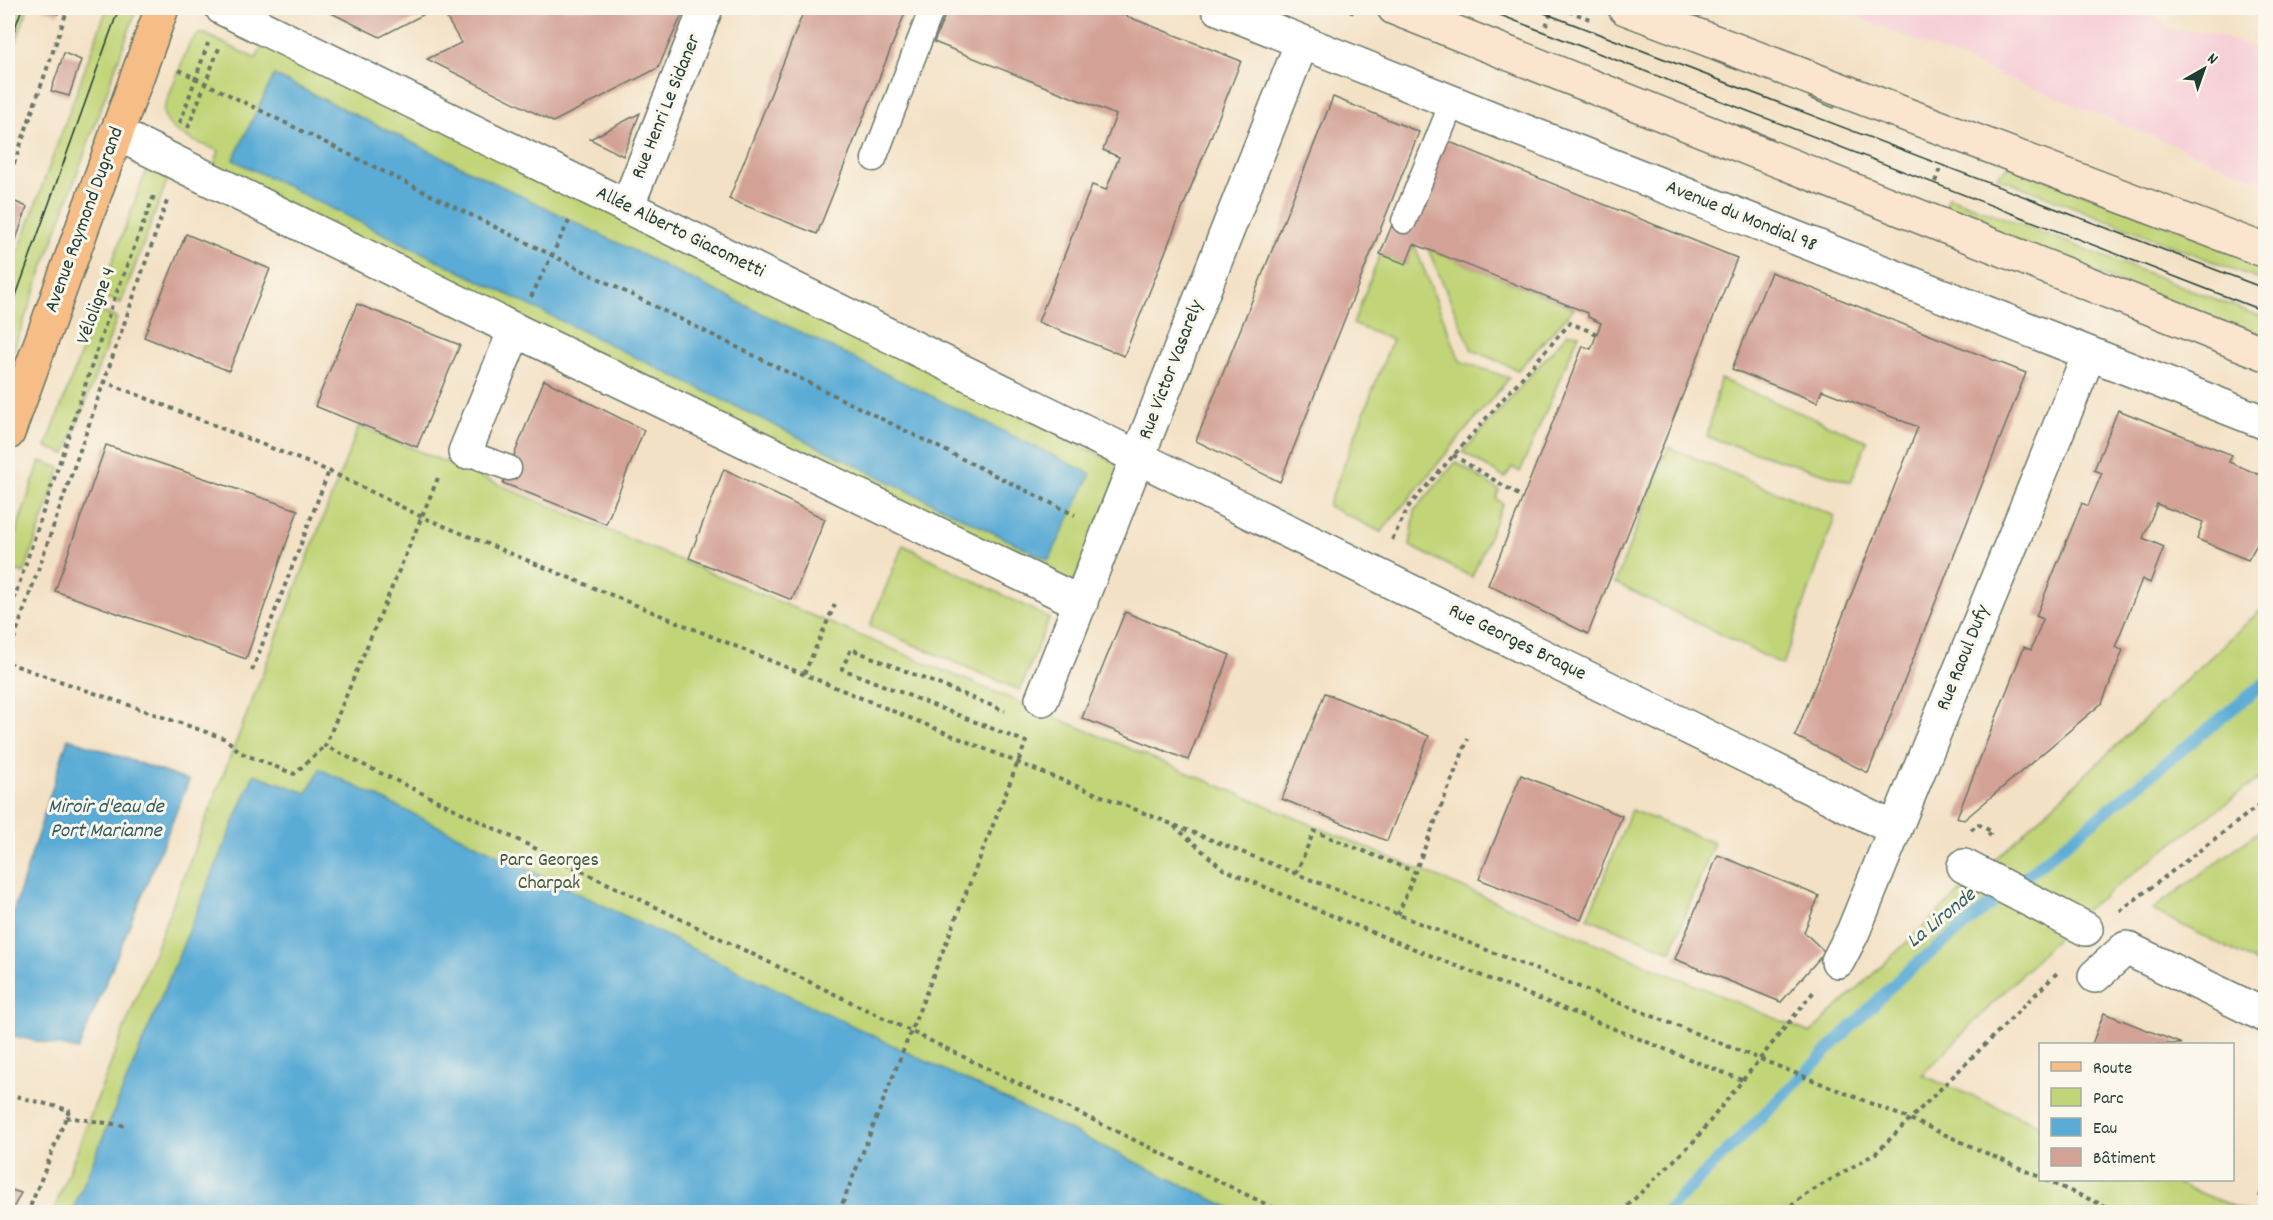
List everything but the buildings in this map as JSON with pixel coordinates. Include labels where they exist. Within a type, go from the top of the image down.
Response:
[{"type":"main road","name":"Avenue Raymond Dugrand","points":[[8,433],[162,8]]},
{"type":"main road","points":[[1394,8],[2265,354]]},
{"type":"main road","points":[[1625,8],[2265,252]]},
{"type":"street","name":"Avenue du Mondial 98","points":[[1218,8],[1452,103],[2265,423]]},
{"type":"street","name":"Rue Henri Le Sidaner","points":[[627,207],[704,14]]},
{"type":"street","name":"Allée Alberto Giacometti","points":[[222,18],[586,186],[1138,459]]},
{"type":"street","name":"Rue Victor Vasarely","points":[[1042,699],[1138,459],[1154,411],[1302,42]]},
{"type":"street","points":[[116,133],[515,330],[1081,603]]},
{"type":"street","points":[[465,452],[515,330]]},
{"type":"street","name":"Rue Raoul Dufy","points":[[1838,961],[1895,829],[2089,354]]},
{"type":"street","name":"Rue Georges Braque","points":[[1138,459],[1376,573],[1895,829]]},
{"type":"street","points":[[1964,866],[2086,929]]},
{"type":"street","points":[[2080,971],[2126,948],[2265,1016]]},
{"type":"lane","points":[[874,159],[932,8]]},
{"type":"lane","points":[[1404,221],[1452,103]]},
{"type":"lane","points":[[465,452],[509,468]]},
{"type":"path","points":[[8,181],[68,8]]},
{"type":"path","points":[[1560,8],[1596,21]]},
{"type":"path","points":[[8,656],[103,381],[174,161],[206,83],[222,18]]},
{"type":"path","name":"Véloligne 4","points":[[8,617],[109,316],[174,161],[195,78],[222,18]]},
{"type":"path","points":[[169,65],[1108,532]]},
{"type":"path","points":[[515,330],[586,186]]},
{"type":"path","points":[[1409,506],[1570,322],[1597,334]]},
{"type":"path","points":[[103,381],[329,471],[422,517],[1019,763],[1910,1119],[2039,1177]]},
{"type":"path","points":[[8,663],[226,739],[241,753],[294,774],[325,746],[446,457],[465,452]]},
{"type":"path","points":[[1453,455],[1522,497]]},
{"type":"path","points":[[252,670],[329,471]]},
{"type":"path","points":[[804,674],[836,602]]},
{"type":"path","points":[[839,1212],[1026,742],[842,669],[850,649],[1012,713]]},
{"type":"path","points":[[1398,915],[1468,739]]},
{"type":"path","points":[[325,746],[1282,1212]]},
{"type":"path","points":[[2116,914],[2265,800]]},
{"type":"path","points":[[1171,823],[1223,869],[1347,922],[1742,1080]]},
{"type":"path","points":[[1296,874],[1314,831],[1415,872]]},
{"type":"path","points":[[1621,1212],[1694,1141],[1838,961]]},
{"type":"path","points":[[1784,1212],[1803,1196],[1876,1153],[1910,1119],[2080,971]]},
{"type":"path","points":[[8,1094],[69,1110],[28,1212]]},
{"type":"path","points":[[66,1118],[127,1126]]},
{"type":"path","points":[[2049,1181],[2119,1212]]},
{"type":"shaded area","points":[[1835,8],[2138,8],[2173,30],[2207,32],[2265,51],[2265,182]]},
{"type":"green space","points":[[8,8],[28,8],[8,64]]},
{"type":"green space","points":[[107,8],[137,8],[8,365],[8,280]]},
{"type":"green space","points":[[199,34],[205,34],[256,59],[264,41],[1122,466],[1070,591],[213,168],[219,151],[177,132],[166,119],[163,111],[190,42]]},
{"type":"green space","points":[[2010,165],[2265,261],[2265,282],[1997,177]]},
{"type":"green space","points":[[148,166],[170,173],[121,303],[100,295]]},
{"type":"green space","points":[[1949,197],[2265,318],[2265,339],[1943,213]]},
{"type":"green space","points":[[1414,244],[1460,361],[1509,378],[1381,532],[1328,506],[1392,340],[1353,324],[1380,254],[1406,264]]},
{"type":"green space","points":[[1428,249],[1574,308],[1518,370],[1472,350]]},
{"type":"green space","points":[[97,310],[117,318],[66,454],[46,447]]},
{"type":"green space","points":[[1568,333],[1579,334],[1520,472],[1512,467],[1505,478],[1463,452]]},
{"type":"green space","points":[[1720,379],[1867,441],[1851,482],[1707,437]]},
{"type":"green space","name":"Parc Georges Charpak","points":[[359,426],[1810,1033],[2265,606],[2265,774],[2085,910],[1922,1075],[2039,1125],[2039,1181],[2171,1181],[2247,1212],[53,1212]]},
{"type":"green space","points":[[1668,447],[1835,516],[1783,665],[1615,583]]},
{"type":"green space","points":[[40,461],[61,468],[24,573],[8,567],[8,556]]},
{"type":"green space","points":[[1456,462],[1499,490],[1496,499],[1503,503],[1472,577],[1410,546],[1415,510]]},
{"type":"green space","points":[[903,545],[1049,618],[1020,690],[870,626]]},
{"type":"green space","points":[[1631,810],[1714,843],[1671,951],[1588,918]]},
{"type":"green space","points":[[2265,827],[2265,967],[2152,910]]},
{"type":"water","points":[[274,75],[1091,474],[1049,560],[233,160]]},
{"type":"water","name":"Miroir d'eau de Port Marianne","points":[[68,738],[189,781],[78,1050],[8,1035],[8,929]]},
{"type":"water","points":[[320,769],[1239,1212],[72,1212],[254,774],[307,793]]},
{"type":"waterway","name":"La Lironde","points":[[1666,1212],[1902,976],[2266,682]]},
{"type":"tram line","points":[[8,48],[22,8]]},
{"type":"tram line","points":[[8,318],[119,8]]},
{"type":"tram line","points":[[1482,8],[2266,312]]},
{"type":"tram line","points":[[1531,8],[2266,289]]}]
